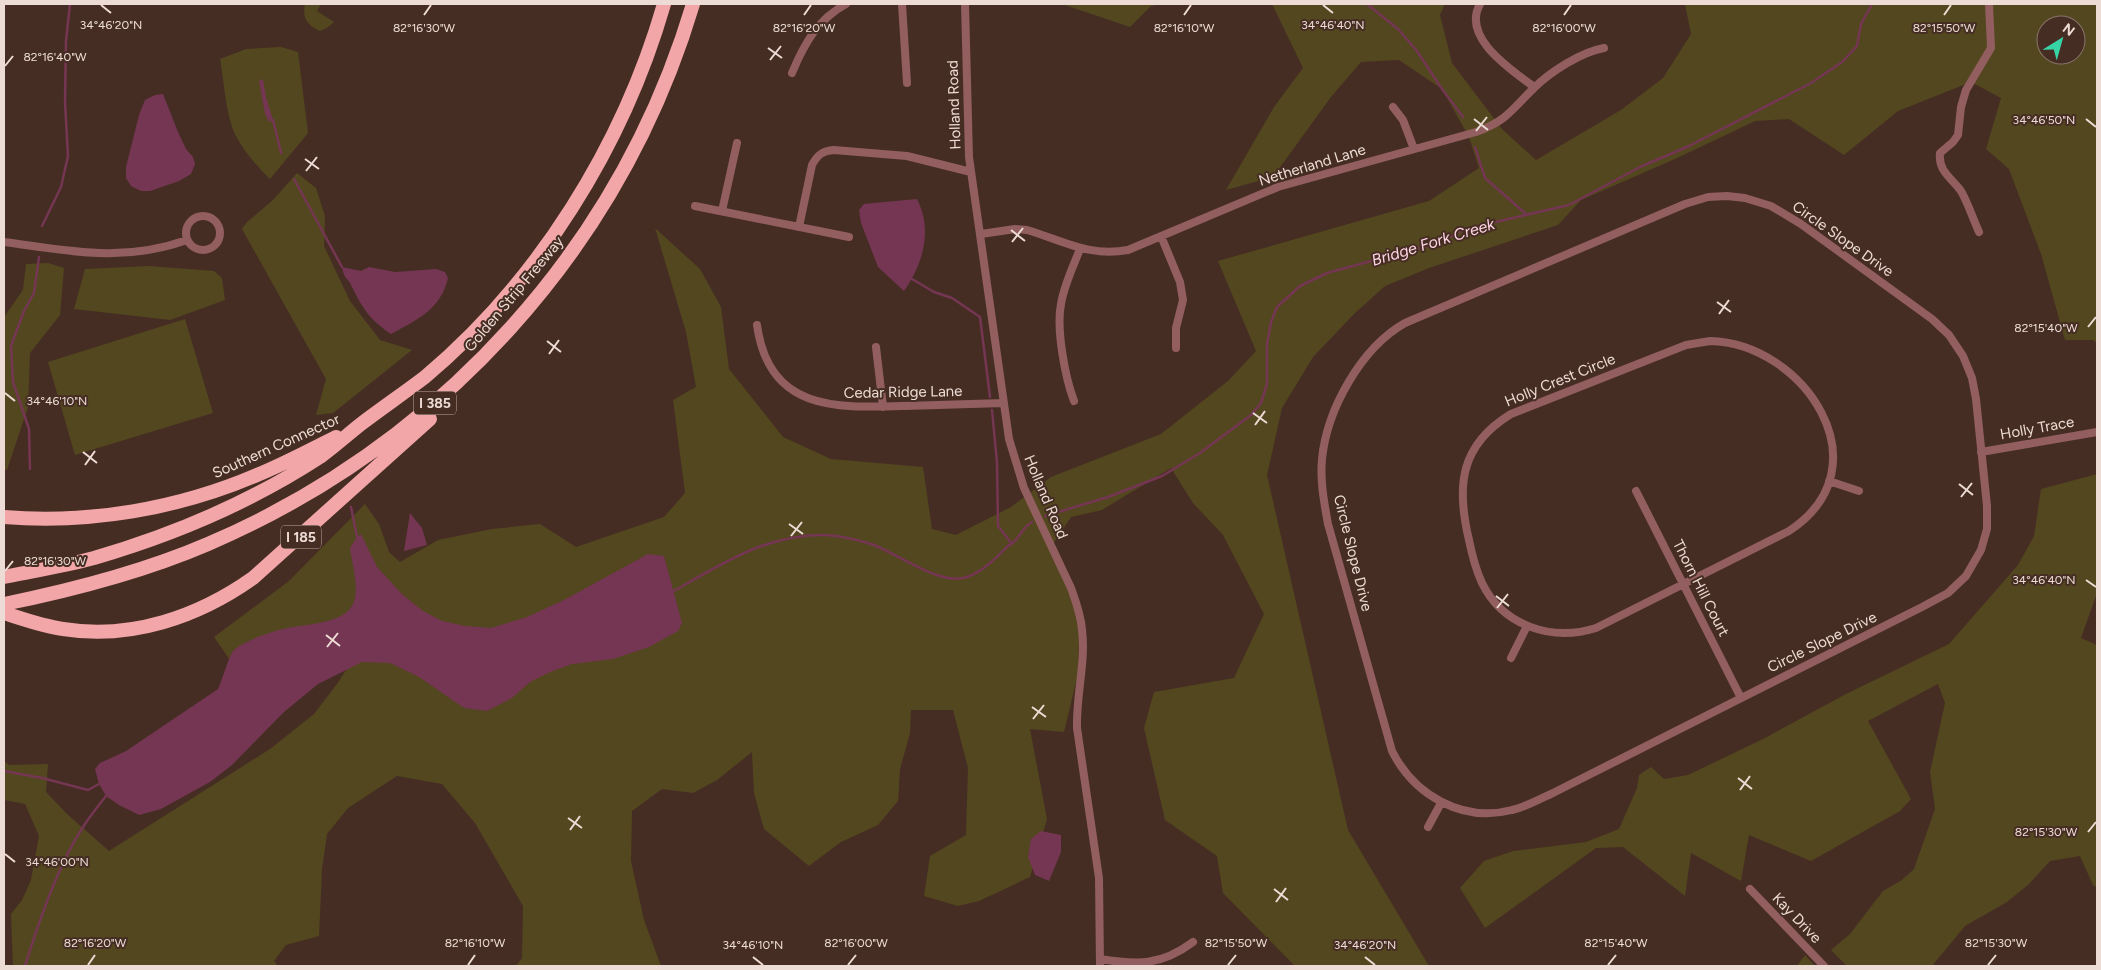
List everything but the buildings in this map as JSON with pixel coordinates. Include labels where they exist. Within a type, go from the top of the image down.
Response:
[{"type":"highway","name":"Golden Strip Freeway","points":[[4,577],[92,558],[177,530],[221,511],[302,468],[340,443],[355,429],[425,376],[482,322],[517,283],[549,242],[585,186],[616,129],[664,4]]},
{"type":"highway","name":"Golden Strip Freeway","points":[[4,604],[66,590],[159,563],[249,526],[300,499],[348,470],[413,422],[477,364],[513,326],[573,251],[628,162],[661,93],[692,4]]},
{"type":"highway","name":"I 185","points":[[4,613],[29,621],[75,630],[124,630],[182,617],[205,608],[229,595],[254,578],[279,556],[445,404],[484,366],[513,326]]},
{"type":"highway","name":"Southern Connector","points":[[4,517],[62,518],[111,515],[160,506],[209,493],[258,475],[355,429]]},
{"type":"street","points":[[792,73],[805,44],[815,28],[832,12],[846,4]]},
{"type":"street","points":[[902,4],[907,83]]},
{"type":"street","name":"Holland Road","points":[[964,4],[966,93],[972,172],[1009,439],[1020,477],[1078,606],[1082,628],[1083,649],[1076,704],[1077,728],[1099,878],[1100,962]]},
{"type":"street","points":[[1480,4],[1476,22],[1482,41],[1495,55],[1534,87]]},
{"type":"street","points":[[1979,232],[1960,191],[1943,170],[1940,153],[1958,135],[1961,107],[1966,90],[1992,48],[1989,4]]},
{"type":"street","name":"Netherland Lane","points":[[981,234],[1026,230],[1080,249],[1095,252],[1111,253],[1128,250],[1278,187],[1493,126],[1508,116],[1534,87],[1546,77],[1583,55],[1604,48]]},
{"type":"street","points":[[1393,107],[1404,120],[1414,149]]},
{"type":"street","points":[[722,212],[737,143]]},
{"type":"street","points":[[799,227],[812,165],[817,156],[826,151],[907,156],[972,172]]},
{"type":"street","name":"Circle Slope Drive","points":[[1727,196],[1745,198],[1771,206],[1801,224],[1932,319],[1949,336],[1963,356],[1972,378],[1987,506],[1987,529],[1978,557],[1966,576],[1948,593],[1742,698],[1520,808],[1484,813],[1441,803],[1422,791],[1399,764],[1390,746],[1328,524],[1323,498],[1323,452],[1328,430],[1348,384],[1367,355],[1394,329],[1426,313],[1685,204],[1708,197],[1727,196]]},
{"type":"street","points":[[695,206],[849,237]]},
{"type":"street","points":[[199,216],[211,217],[219,225],[220,237],[213,248],[199,250],[187,240],[186,228],[189,222],[199,216]]},
{"type":"street","points":[[1161,236],[1180,282],[1183,300],[1176,328],[1176,348]]},
{"type":"street","points":[[4,242],[73,253],[123,254],[169,246],[187,240]]},
{"type":"street","points":[[1074,401],[1068,386],[1059,316],[1061,303],[1080,249]]},
{"type":"street","name":"Cedar Ridge Lane","points":[[757,324],[760,341],[769,363],[782,380],[796,392],[813,400],[832,406],[852,408],[1004,403]]},
{"type":"street","name":"Holly Crest Circle","points":[[1710,341],[1737,344],[1753,350],[1778,366],[1802,386],[1818,405],[1828,424],[1832,445],[1833,460],[1829,481],[1816,506],[1797,526],[1684,584],[1604,625],[1588,631],[1562,634],[1545,632],[1527,626],[1506,612],[1492,599],[1483,585],[1471,551],[1462,502],[1463,476],[1472,451],[1489,430],[1511,414],[1686,345],[1710,341]]},
{"type":"street","points":[[876,347],[883,407]]},
{"type":"street","name":"Holly Trace","points":[[1981,452],[2097,432]]},
{"type":"street","points":[[1829,481],[1859,491]]},
{"type":"street","name":"Thorn Hill Court","points":[[1636,491],[1742,698]]},
{"type":"street","points":[[1511,658],[1527,626]]},
{"type":"street","points":[[1428,827],[1441,803]]},
{"type":"street","name":"Kay Drive","points":[[1750,889],[1824,966]]},
{"type":"street","points":[[1100,962],[1154,961],[1173,955],[1193,942]]},
{"type":"shaded area","points":[[305,4],[321,4],[317,11],[334,22],[320,31],[316,29],[306,20],[304,13]]},
{"type":"shaded area","points":[[1062,4],[1160,4],[1151,6],[1130,27]]},
{"type":"shaded area","points":[[1272,4],[1445,4],[1440,15],[1452,63],[1502,129],[1536,160],[1621,110],[1663,78],[1691,34],[1685,4],[2097,4],[2097,343],[2093,340],[2065,340],[2041,254],[2009,169],[1986,149],[2001,98],[1971,82],[1898,111],[1844,155],[1789,119],[1755,121],[1675,159],[1581,200],[1558,225],[1429,268],[1385,286],[1354,314],[1313,357],[1282,408],[1267,475],[1348,830],[1429,966],[1295,966],[1223,893],[1217,856],[1165,820],[1144,728],[1154,692],[1234,678],[1264,614],[1223,535],[1193,503],[1171,468],[1102,510],[1071,517],[1053,544],[1080,604],[1078,674],[1064,732],[1030,729],[1047,819],[1030,877],[979,901],[958,906],[924,896],[930,856],[966,835],[968,768],[953,710],[911,710],[910,733],[900,769],[898,801],[878,825],[841,842],[809,866],[764,829],[754,793],[752,752],[717,780],[693,793],[662,789],[632,811],[631,861],[644,920],[661,966],[516,966],[522,958],[523,906],[475,823],[442,784],[397,776],[348,808],[327,834],[322,869],[319,936],[286,945],[274,961],[278,966],[13,966],[11,914],[22,900],[31,880],[39,836],[25,804],[4,800],[4,761],[9,765],[48,764],[46,792],[67,814],[109,851],[270,749],[314,714],[350,664],[239,673],[214,637],[289,581],[365,504],[379,524],[389,552],[400,562],[438,540],[492,529],[540,524],[576,547],[664,517],[685,493],[673,400],[696,387],[686,332],[655,228],[700,269],[721,307],[729,369],[783,437],[831,459],[923,467],[932,529],[956,535],[1011,507],[1051,477],[1161,434],[1228,381],[1256,351],[1218,261],[1429,201],[1479,168],[1469,137],[1442,89],[1399,60],[1361,62],[1331,97],[1273,177],[1226,190],[1274,107],[1303,68]]},
{"type":"shaded area","points":[[281,47],[298,52],[308,133],[270,179],[247,154],[236,136],[228,109],[220,59],[246,49]]},
{"type":"shaded area","points":[[263,79],[273,120],[269,122],[265,114],[259,81]]},
{"type":"shaded area","points":[[163,94],[178,132],[186,149],[193,157],[195,164],[191,174],[179,181],[150,191],[141,191],[131,186],[126,178],[126,167],[139,115],[145,100],[155,95]]},
{"type":"shaded area","points":[[297,173],[316,188],[325,216],[324,246],[350,301],[380,340],[412,350],[333,413],[316,415],[326,379],[242,229],[246,223],[273,200]]},
{"type":"shaded area","points":[[917,199],[924,223],[924,246],[916,270],[904,291],[878,267],[861,223],[859,210],[864,204]]},
{"type":"shaded area","points":[[48,263],[64,268],[60,315],[30,353],[28,407],[7,470],[4,470],[4,317],[23,290],[26,264]]},
{"type":"shaded area","points":[[149,266],[214,271],[222,278],[225,300],[170,320],[74,309],[85,269]]},
{"type":"shaded area","points":[[342,267],[361,271],[369,267],[395,272],[436,269],[445,272],[448,278],[445,289],[434,306],[410,324],[391,334],[368,314],[345,276]]},
{"type":"shaded area","points":[[185,319],[213,413],[75,455],[48,362]]},
{"type":"shaded area","points":[[2097,474],[2097,593],[2081,638],[2097,645],[2097,888],[2093,885],[2080,856],[2050,861],[2029,884],[2007,902],[1965,926],[1932,966],[1847,966],[1831,950],[1850,934],[1883,891],[1902,880],[1914,869],[1935,809],[1930,772],[1945,703],[1938,684],[1868,721],[1911,799],[1900,811],[1811,861],[1749,835],[1741,881],[1691,853],[1685,896],[1623,847],[1596,848],[1485,928],[1460,888],[1484,861],[1513,851],[1586,842],[1619,829],[1637,788],[1639,775],[1651,767],[1664,779],[1688,775],[1763,739],[1846,694],[1949,644],[2018,565],[2034,536],[2041,489]]},
{"type":"shaded area","points":[[410,513],[422,528],[427,545],[404,551]]},
{"type":"shaded area","points":[[361,534],[377,567],[402,594],[423,611],[442,621],[465,626],[491,628],[527,617],[564,600],[648,554],[664,556],[682,623],[678,631],[649,647],[613,659],[572,664],[550,672],[530,682],[512,698],[487,711],[464,708],[419,677],[390,663],[362,662],[318,684],[284,712],[232,765],[210,782],[161,809],[139,815],[106,796],[99,784],[95,769],[100,763],[126,751],[218,689],[234,650],[271,632],[331,620],[348,611],[353,604],[356,591],[350,548]]},
{"type":"shaded area","points":[[1041,831],[1061,835],[1061,852],[1049,881],[1035,875],[1028,857],[1031,839]]},
{"type":"shaded area","points":[[1805,955],[1815,966],[1797,966]]},
{"type":"waterway","points":[[42,226],[61,187],[68,156],[65,102],[66,41],[70,4]]},
{"type":"waterway","points":[[1367,4],[1398,29],[1417,51],[1463,117]]},
{"type":"waterway","name":"Bridge Fork Creek","points":[[1045,516],[1108,497],[1162,476],[1200,453],[1251,415],[1261,403],[1267,384],[1267,344],[1271,322],[1277,307],[1300,286],[1327,273],[1438,243],[1465,229],[1569,205],[1642,166],[1687,147],[1811,83],[1842,62],[1857,46],[1861,24],[1872,4]]},
{"type":"waterway","points":[[273,120],[281,153]]},
{"type":"waterway","points":[[1475,147],[1485,178],[1526,214]]},
{"type":"waterway","points":[[294,179],[342,267]]},
{"type":"waterway","points":[[30,469],[29,429],[13,382],[11,346],[24,311],[34,293],[39,257]]},
{"type":"waterway","points":[[912,279],[934,292],[952,298],[980,317],[990,397]]},
{"type":"waterway","points":[[992,410],[997,463],[998,526],[1012,544]]},
{"type":"waterway","points":[[351,507],[357,537]]},
{"type":"waterway","name":"Bridge Fork Creek","points":[[674,591],[746,552],[785,539],[826,535],[849,538],[881,548],[916,566],[941,576],[953,579],[963,578],[976,573],[988,565],[1032,522]]},
{"type":"waterway","name":"Bridge Fork Creek","points":[[4,771],[42,778],[88,790],[99,784]]},
{"type":"waterway","points":[[25,966],[42,913],[65,858],[83,827],[106,796]]}]
